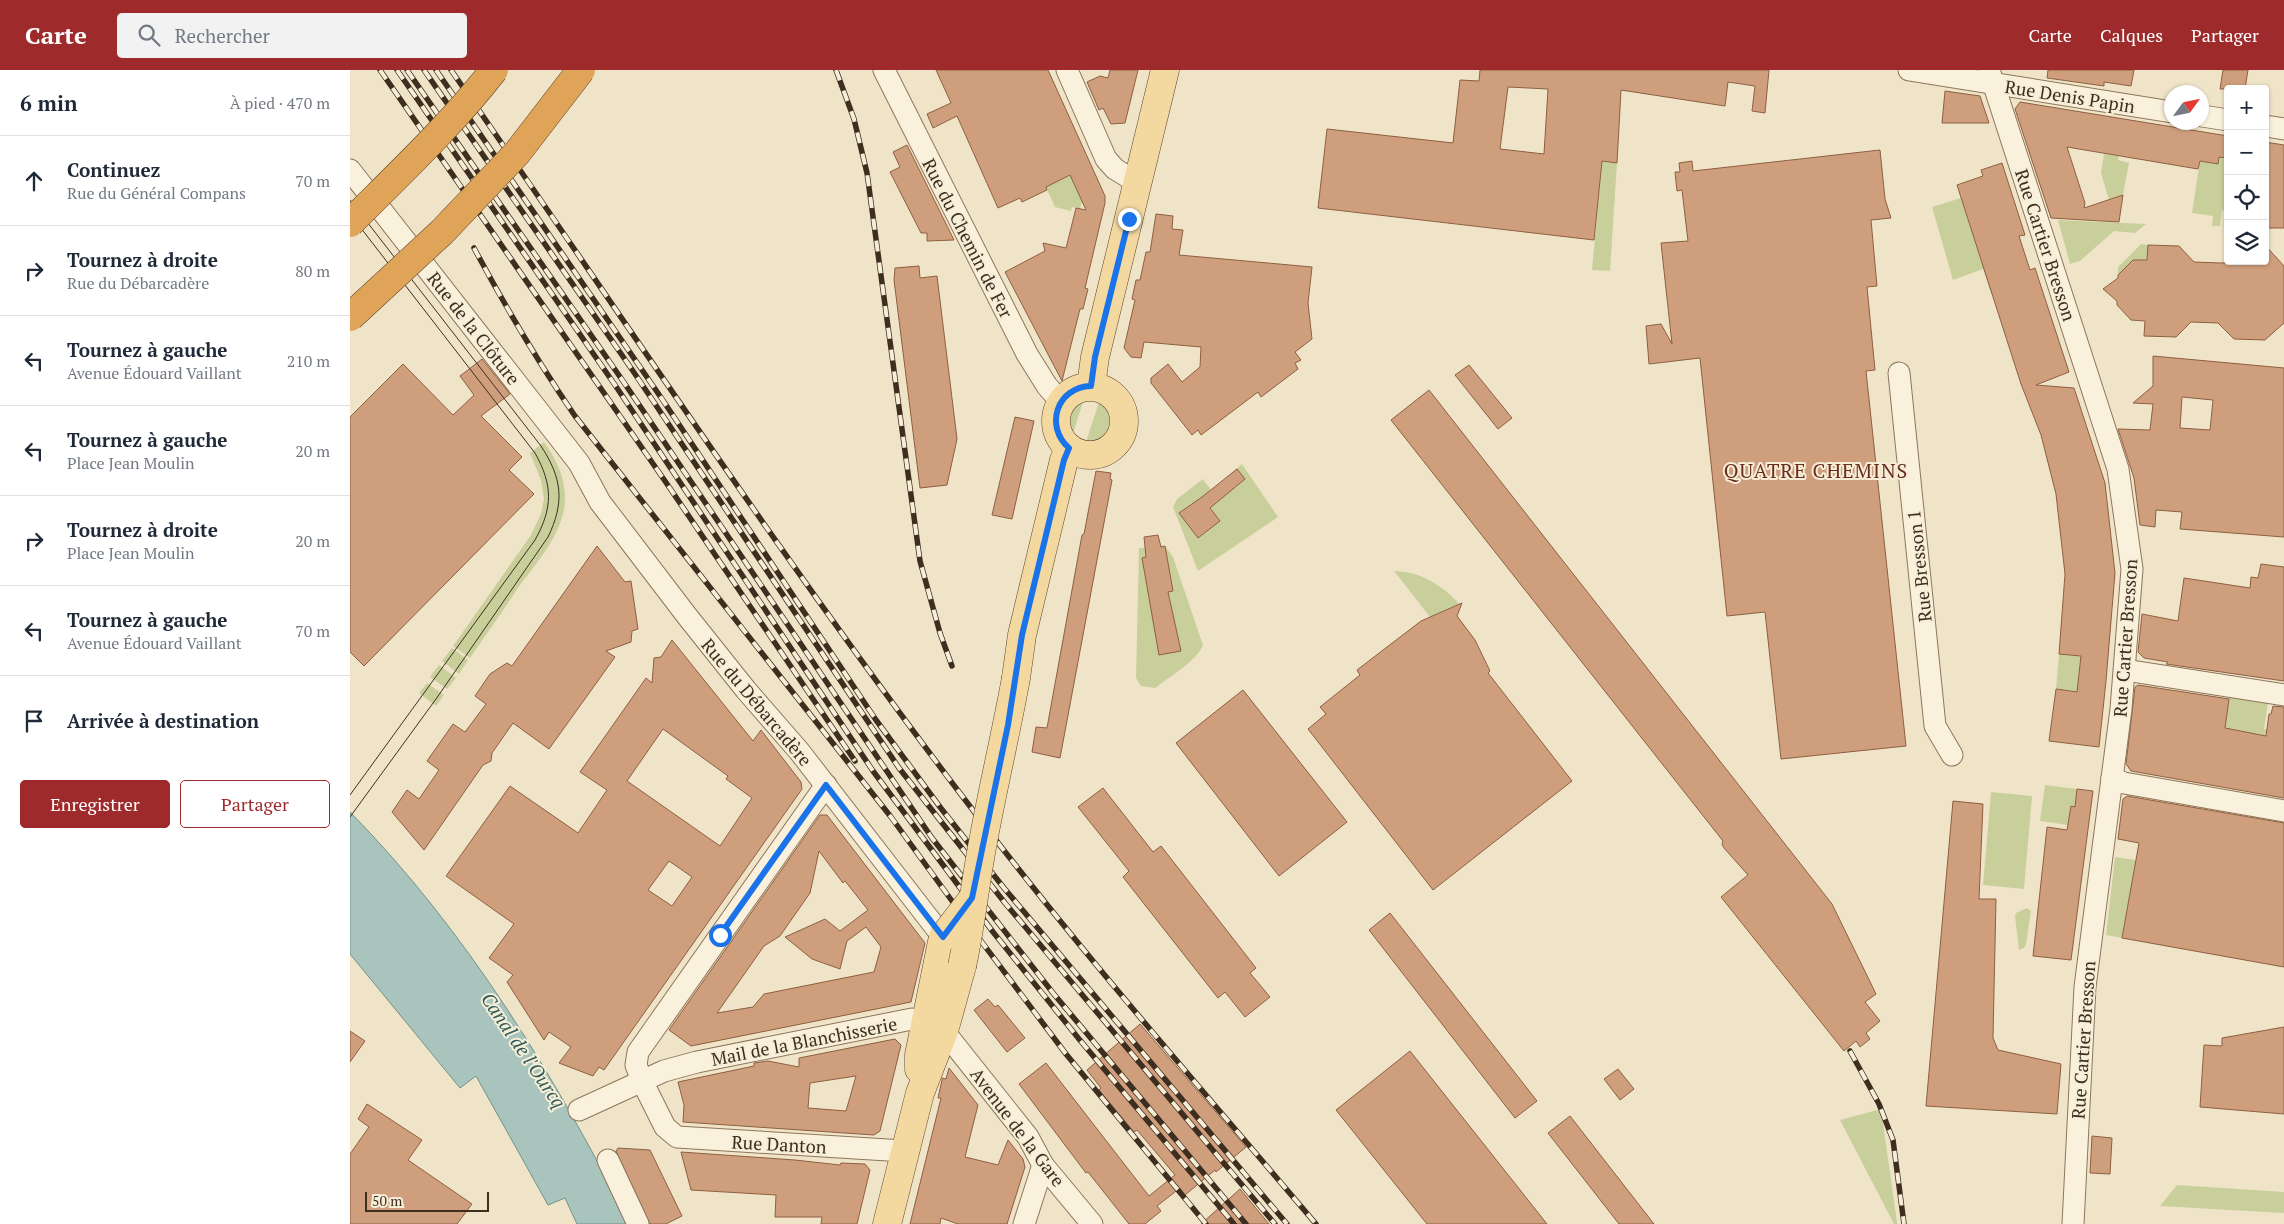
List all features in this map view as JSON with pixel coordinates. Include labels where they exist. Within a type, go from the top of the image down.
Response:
[{"type":"highway","points":[[350,223],[480,88],[494,70]]},
{"type":"highway","points":[[350,317],[442,232],[510,160],[581,70]]},
{"type":"main road","points":[[1091,386],[1095,357],[1165,70]]},
{"type":"main road","points":[[1091,386],[1107,391],[1119,402],[1123,414],[1122,431],[1116,443],[1101,453],[1083,454],[1069,448],[1062,442],[1056,428],[1056,414],[1061,402],[1074,390],[1091,386]]},
{"type":"main road","points":[[928,1020],[962,966],[970,930],[972,898],[1016,678],[1022,635],[1064,460],[1069,448]]},
{"type":"main road","points":[[887,1224],[920,1092],[928,1020],[943,937],[972,898]]},
{"type":"street","name":"Rue du Chemin de Fer","points":[[884,70],[1027,354],[1047,386],[1061,402]]},
{"type":"street","points":[[1066,70],[1106,159],[1115,170],[1138,183]]},
{"type":"street","name":"Rue Denis Papin","points":[[1909,70],[1991,77],[2164,110]]},
{"type":"street","name":"Rue Cartier Bresson","points":[[1991,77],[2111,445],[2122,486],[2132,570],[2125,670],[2084,987],[2074,1224]]},
{"type":"street","points":[[2209,117],[2224,119]]},
{"type":"street","points":[[2269,127],[2284,129]]},
{"type":"street","name":"Rue de la Clôture","points":[[350,170],[579,463],[593,488]]},
{"type":"street","name":"Rue Bresson 1","points":[[1899,373],[1936,726],[1952,756]]},
{"type":"street","name":"Rue du Débarcadère","points":[[593,488],[600,502],[687,616],[826,785],[943,937]]},
{"type":"street","points":[[2125,670],[2284,695]]},
{"type":"street","points":[[2112,778],[2124,783],[2284,811]]},
{"type":"street","name":"Rue Danton","points":[[826,785],[638,1052],[636,1065],[661,1120],[672,1136],[904,1152]]},
{"type":"street","name":"Mail de la Blanchisserie","points":[[579,1110],[664,1071],[697,1062],[928,1020]]},
{"type":"street","name":"Avenue de la Gare","points":[[928,1020],[1028,1138],[1044,1165],[1092,1224]]},
{"type":"street","points":[[608,1160],[638,1224]]},
{"type":"street","points":[[1024,1224],[1044,1165]]},
{"type":"green space","points":[[2104,154],[2119,156],[2118,160],[2129,163],[2123,195],[2109,200],[2101,173]]},
{"type":"green space","points":[[2201,154],[2210,155],[2209,163],[2218,164],[2219,157],[2224,158],[2224,210],[2222,210],[2220,226],[2212,226],[2213,216],[2192,213]]},
{"type":"green space","points":[[1602,161],[1617,163],[1610,271],[1592,270]]},
{"type":"green space","points":[[1070,175],[1082,201],[1080,209],[1072,207],[1071,211],[1055,207],[1046,187]]},
{"type":"green space","points":[[1961,198],[1971,229],[2001,219],[1985,241],[1976,244],[1984,269],[2006,262],[1996,291],[1991,293],[1983,269],[1953,280],[1932,207]]},
{"type":"green space","points":[[2058,220],[2146,224],[2135,233],[2114,231],[2080,261],[2070,264]]},
{"type":"green space","points":[[2141,244],[2148,245],[2147,260],[2133,260],[2118,275],[2118,267]]},
{"type":"green space","points":[[1084,399],[1073,433],[1067,427],[1067,418],[1073,406]]},
{"type":"green space","points":[[1100,399],[1107,404],[1111,411],[1111,427],[1102,439],[1095,442],[1086,442]]},
{"type":"green space","points":[[544,442],[556,461],[562,475],[565,490],[564,511],[560,523],[549,546],[470,658],[453,646],[531,535],[541,514],[544,499],[541,480],[530,453]]},
{"type":"green space","points":[[1242,464],[1278,517],[1198,571],[1173,507],[1177,499],[1203,479],[1211,490]]},
{"type":"green space","points":[[1165,546],[1173,557],[1203,645],[1189,663],[1155,688],[1141,686],[1136,678],[1139,548]]},
{"type":"green space","points":[[1394,571],[1413,574],[1431,581],[1447,592],[1461,606],[1454,606],[1430,617]]},
{"type":"green space","points":[[452,648],[468,660],[459,674],[442,661]]},
{"type":"green space","points":[[2059,654],[2081,656],[2079,675],[2086,693],[2056,689]]},
{"type":"green space","points":[[439,665],[456,678],[447,689],[430,677]]},
{"type":"green space","points":[[427,683],[444,695],[436,706],[419,693]]},
{"type":"green space","points":[[2229,696],[2268,703],[2264,729],[2276,732],[2284,751],[2260,735],[2225,728]]},
{"type":"green space","points":[[2045,785],[2077,789],[2075,807],[2071,806],[2068,825],[2040,821]]},
{"type":"green space","points":[[1991,792],[2032,796],[2024,889],[1983,885]]},
{"type":"green space","points":[[2115,857],[2136,860],[2122,938],[2106,935]]},
{"type":"green space","points":[[2027,908],[2031,911],[2026,944],[2024,948],[2019,950],[2015,916],[2016,913]]},
{"type":"green space","points":[[1881,1109],[1897,1224],[1894,1224],[1840,1120]]},
{"type":"green space","points":[[2177,1185],[2284,1192],[2284,1213],[2160,1206]]},
{"type":"water","name":"Canal de l'Ourcq","points":[[350,812],[393,858],[433,906],[506,1007],[571,1114],[630,1224],[577,1224],[565,1198],[548,1205],[476,1076],[460,1088],[350,954]]},
{"type":"building","points":[[936,70],[1048,70],[1105,196],[1085,288],[1088,289],[1083,309],[1080,309],[1062,381],[1005,272],[1045,251],[1043,243],[1066,248],[1076,208],[1086,210],[1070,175],[1046,187],[1047,190],[1022,202],[1020,198],[998,208],[957,116],[933,128],[927,114],[951,103]]},
{"type":"building","points":[[1110,70],[1138,70],[1125,123],[1111,124],[1103,108],[1099,110],[1087,82],[1100,76],[1108,78]]},
{"type":"building","points":[[1480,70],[1769,70],[1765,113],[1752,111],[1755,86],[1728,82],[1725,106],[1621,90],[1617,163],[1602,161],[1594,240],[1318,208],[1327,129],[1453,143],[1460,80],[1479,81]],"holes":[[[1508,87],[1548,89],[1544,154],[1500,149]]]},
{"type":"building","points":[[2048,70],[2134,70],[2131,86],[2104,82],[2104,86],[2047,78]]},
{"type":"building","points":[[2223,70],[2248,70],[2246,85],[2224,85],[2224,89],[2220,89]]},
{"type":"building","points":[[1945,91],[1980,96],[1989,123],[1942,123]]},
{"type":"building","points":[[2020,102],[2164,126],[2164,130],[2191,130],[2224,135],[2224,158],[2219,157],[2218,164],[2200,161],[2198,169],[2067,147],[2085,203],[2084,208],[2123,195],[2119,222],[2051,218],[2015,109]]},
{"type":"building","points":[[2269,143],[2284,145],[2284,228],[2269,228]]},
{"type":"building","points":[[907,145],[954,240],[927,241],[927,233],[921,233],[890,172],[900,167],[893,152]]},
{"type":"building","points":[[1880,150],[1885,199],[1891,218],[1871,220],[1877,286],[1867,287],[1875,370],[1866,371],[1906,746],[1781,759],[1765,612],[1727,616],[1700,358],[1649,364],[1646,326],[1661,324],[1672,344],[1661,243],[1688,241],[1682,190],[1677,191],[1675,172],[1680,172],[1679,163],[1692,161],[1693,171]]},
{"type":"building","points":[[2002,163],[2025,235],[2019,236],[2030,270],[2035,268],[2069,372],[2036,385],[2074,388],[2105,483],[2115,573],[2099,747],[2049,741],[2056,689],[2077,692],[2081,656],[2059,654],[2065,574],[2056,494],[2041,435],[2021,384],[1957,185],[1983,176],[1981,170]]},
{"type":"building","points":[[1156,214],[1173,216],[1172,229],[1183,230],[1179,255],[1312,267],[1308,303],[1312,339],[1295,352],[1301,360],[1295,363],[1298,369],[1261,397],[1258,392],[1201,435],[1198,430],[1192,435],[1151,383],[1151,378],[1168,364],[1182,382],[1200,367],[1201,347],[1144,342],[1141,358],[1131,357],[1124,348],[1135,300],[1132,299],[1136,280],[1140,280],[1146,252],[1150,252]]},
{"type":"building","points":[[2148,245],[2179,246],[2194,262],[2224,263],[2224,265],[2269,265],[2269,249],[2284,266],[2284,323],[2265,340],[2234,339],[2218,323],[2191,322],[2176,337],[2144,336],[2145,321],[2131,320],[2117,305],[2117,301],[2103,289],[2118,278],[2118,275],[2133,260],[2147,260]]},
{"type":"building","points":[[919,266],[920,278],[937,276],[957,439],[947,485],[920,488],[894,280],[895,268]]},
{"type":"building","points":[[2153,356],[2284,368],[2284,537],[2180,529],[2182,512],[2156,510],[2155,527],[2140,525],[2134,478],[2118,429],[2150,430],[2153,404],[2133,403],[2153,386]],"holes":[[[2182,397],[2213,400],[2210,430],[2180,428]]]},
{"type":"building","points":[[482,359],[510,394],[481,416],[522,457],[509,470],[534,494],[364,666],[350,652],[350,417],[403,364],[453,415],[474,395],[460,376]]},
{"type":"building","points":[[1469,365],[1512,418],[1498,429],[1455,375]]},
{"type":"building","points":[[1429,390],[1832,904],[1876,994],[1865,1002],[1880,1021],[1866,1033],[1870,1039],[1860,1047],[1856,1041],[1844,1051],[1721,897],[1748,875],[1724,848],[1723,841],[1391,420]]},
{"type":"building","points":[[1015,417],[1034,421],[1012,519],[992,515]]},
{"type":"building","points":[[1237,469],[1245,479],[1210,508],[1220,521],[1198,538],[1179,513]]},
{"type":"building","points":[[1096,471],[1111,473],[1110,479],[1112,480],[1060,758],[1032,752],[1036,727],[1047,728],[1082,535],[1084,534]]},
{"type":"building","points":[[1158,535],[1161,547],[1165,546],[1173,591],[1168,592],[1181,651],[1159,655],[1142,558],[1146,557],[1144,537]]},
{"type":"building","points":[[597,546],[625,582],[631,581],[638,629],[632,631],[631,642],[606,651],[615,657],[549,749],[513,723],[492,753],[491,761],[483,765],[424,850],[392,812],[407,790],[419,799],[439,770],[427,761],[453,724],[465,732],[486,704],[475,696],[490,674],[507,663],[512,666]]},
{"type":"building","points":[[2261,564],[2284,567],[2284,681],[2166,664],[2168,662],[2144,658],[2138,652],[2142,614],[2178,621],[2184,578],[2250,588],[2251,577],[2258,578]]},
{"type":"building","points":[[1462,603],[1457,616],[1475,640],[1490,671],[1488,673],[1572,781],[1433,890],[1308,729],[1326,714],[1320,707],[1360,675],[1357,670],[1421,621]]},
{"type":"building","points":[[672,640],[753,741],[761,730],[801,782],[802,789],[604,1070],[599,1067],[593,1076],[559,1063],[571,1047],[549,1032],[544,1040],[507,982],[513,975],[489,958],[514,924],[446,876],[510,786],[578,833],[607,790],[580,772],[646,678],[652,683],[654,658],[661,657]],"holes":[[[663,729],[728,776],[726,779],[752,798],[720,846],[627,781]],[[669,861],[692,877],[672,906],[648,890]]]},
{"type":"building","points":[[2138,685],[2229,699],[2225,728],[2266,736],[2269,714],[2271,714],[2273,706],[2284,707],[2284,798],[2131,771],[2126,764],[2135,687]]},
{"type":"building","points":[[1243,690],[1347,822],[1279,876],[1176,743]]},
{"type":"building","points":[[1103,788],[1153,852],[1161,846],[1256,968],[1250,973],[1270,997],[1245,1017],[1225,992],[1218,998],[1123,877],[1129,871],[1078,807]]},
{"type":"building","points":[[2077,789],[2093,791],[2071,960],[2033,956],[2047,827],[2067,830],[2071,806],[2075,807]]},
{"type":"building","points":[[2127,796],[2284,823],[2284,967],[2122,938],[2139,843],[2118,839],[2123,799]]},
{"type":"building","points":[[1953,801],[1983,804],[1979,899],[1996,899],[1993,1038],[1998,1050],[2061,1064],[2057,1114],[1926,1106]]},
{"type":"building","points":[[820,815],[827,815],[925,943],[911,1002],[691,1046],[669,1030]],"holes":[[[819,851],[843,883],[845,881],[868,910],[840,931],[825,919],[785,937],[812,959],[840,969],[847,941],[866,927],[881,947],[874,972],[764,994],[753,1007],[717,1013],[764,946],[780,936],[810,893]]]},
{"type":"building","points":[[1390,913],[1537,1101],[1515,1118],[1369,930]]},
{"type":"building","points":[[988,999],[995,1007],[998,1005],[1025,1038],[1007,1052],[974,1010]]},
{"type":"building","points":[[1140,1024],[1246,1147],[1185,1195],[1180,1188],[1157,1206],[1161,1211],[1145,1224],[1129,1224],[1088,1172],[1086,1173],[1019,1084],[1046,1063],[1149,1196],[1175,1175],[1137,1130],[1134,1132],[1099,1090],[1101,1088],[1087,1070]]},
{"type":"building","points":[[2284,1027],[2284,1114],[2200,1107],[2204,1045],[2222,1046],[2222,1038]]},
{"type":"building","points":[[350,1031],[365,1041],[350,1062]]},
{"type":"building","points":[[895,1039],[901,1045],[880,1131],[874,1135],[683,1122],[684,1105],[678,1082],[754,1066],[754,1063],[768,1061],[799,1067],[799,1058]],"holes":[[[856,1076],[846,1111],[808,1108],[810,1083]]]},
{"type":"building","points":[[1410,1051],[1547,1224],[1427,1224],[1336,1110]]},
{"type":"building","points":[[949,1068],[978,1105],[965,1157],[998,1165],[1008,1140],[1023,1159],[1025,1167],[1007,1224],[958,1224],[941,1218],[940,1224],[910,1224],[941,1098],[938,1098],[942,1078],[946,1079]]},
{"type":"building","points":[[1618,1069],[1634,1089],[1620,1100],[1604,1079]]},
{"type":"building","points":[[367,1104],[422,1140],[408,1160],[472,1204],[457,1224],[350,1224],[350,1154],[369,1127],[358,1119]]},
{"type":"building","points":[[1570,1116],[1654,1224],[1619,1224],[1548,1133]]},
{"type":"building","points":[[2092,1136],[2112,1138],[2110,1174],[2090,1173]]},
{"type":"building","points":[[618,1148],[650,1150],[682,1216],[666,1224],[650,1224],[616,1151]]},
{"type":"building","points":[[681,1152],[840,1165],[841,1163],[865,1164],[870,1170],[857,1224],[821,1224],[822,1217],[775,1217],[776,1195],[691,1190]]},
{"type":"building","points":[[1240,1189],[1269,1224],[1201,1224]]},
{"type":"tram line","points":[[350,200],[541,446],[553,469],[559,490],[557,513],[548,537],[436,699],[350,817]]},
{"type":"tram line","points":[[350,214],[535,453],[548,486],[548,507],[535,540],[350,795]]},
{"type":"railway","points":[[380,70],[665,481],[855,761]]},
{"type":"railway","points":[[397,70],[615,385],[873,771],[993,932],[1079,1039],[1234,1224]]},
{"type":"railway","points":[[407,70],[625,384],[932,838],[1053,993],[1246,1224]]},
{"type":"railway","points":[[424,70],[633,371],[899,768],[1005,903],[1275,1224]]},
{"type":"railway","points":[[436,70],[662,399],[876,720],[940,807],[1004,888],[1287,1224]]},
{"type":"railway","points":[[451,70],[770,533],[969,805],[1053,912],[1316,1224]]},
{"type":"railway","points":[[836,70],[854,119],[867,173],[920,561],[940,633],[952,666]]},
{"type":"railway","points":[[474,248],[522,334],[575,416],[891,817],[1066,1054],[1206,1224]]},
{"type":"railway","points":[[1850,1051],[1879,1104],[1893,1140],[1904,1224]]},
{"type":"district","name":"QUATRE CHEMINS","points":[[1816,470]]},
{"type":"route","points":[[720,935],[826,785],[943,937],[972,898],[1008,725],[1022,635],[1064,460],[1069,448],[1062,442],[1057,433],[1056,414],[1061,402],[1070,392],[1082,387],[1091,386],[1095,357],[1129,219]]}]
